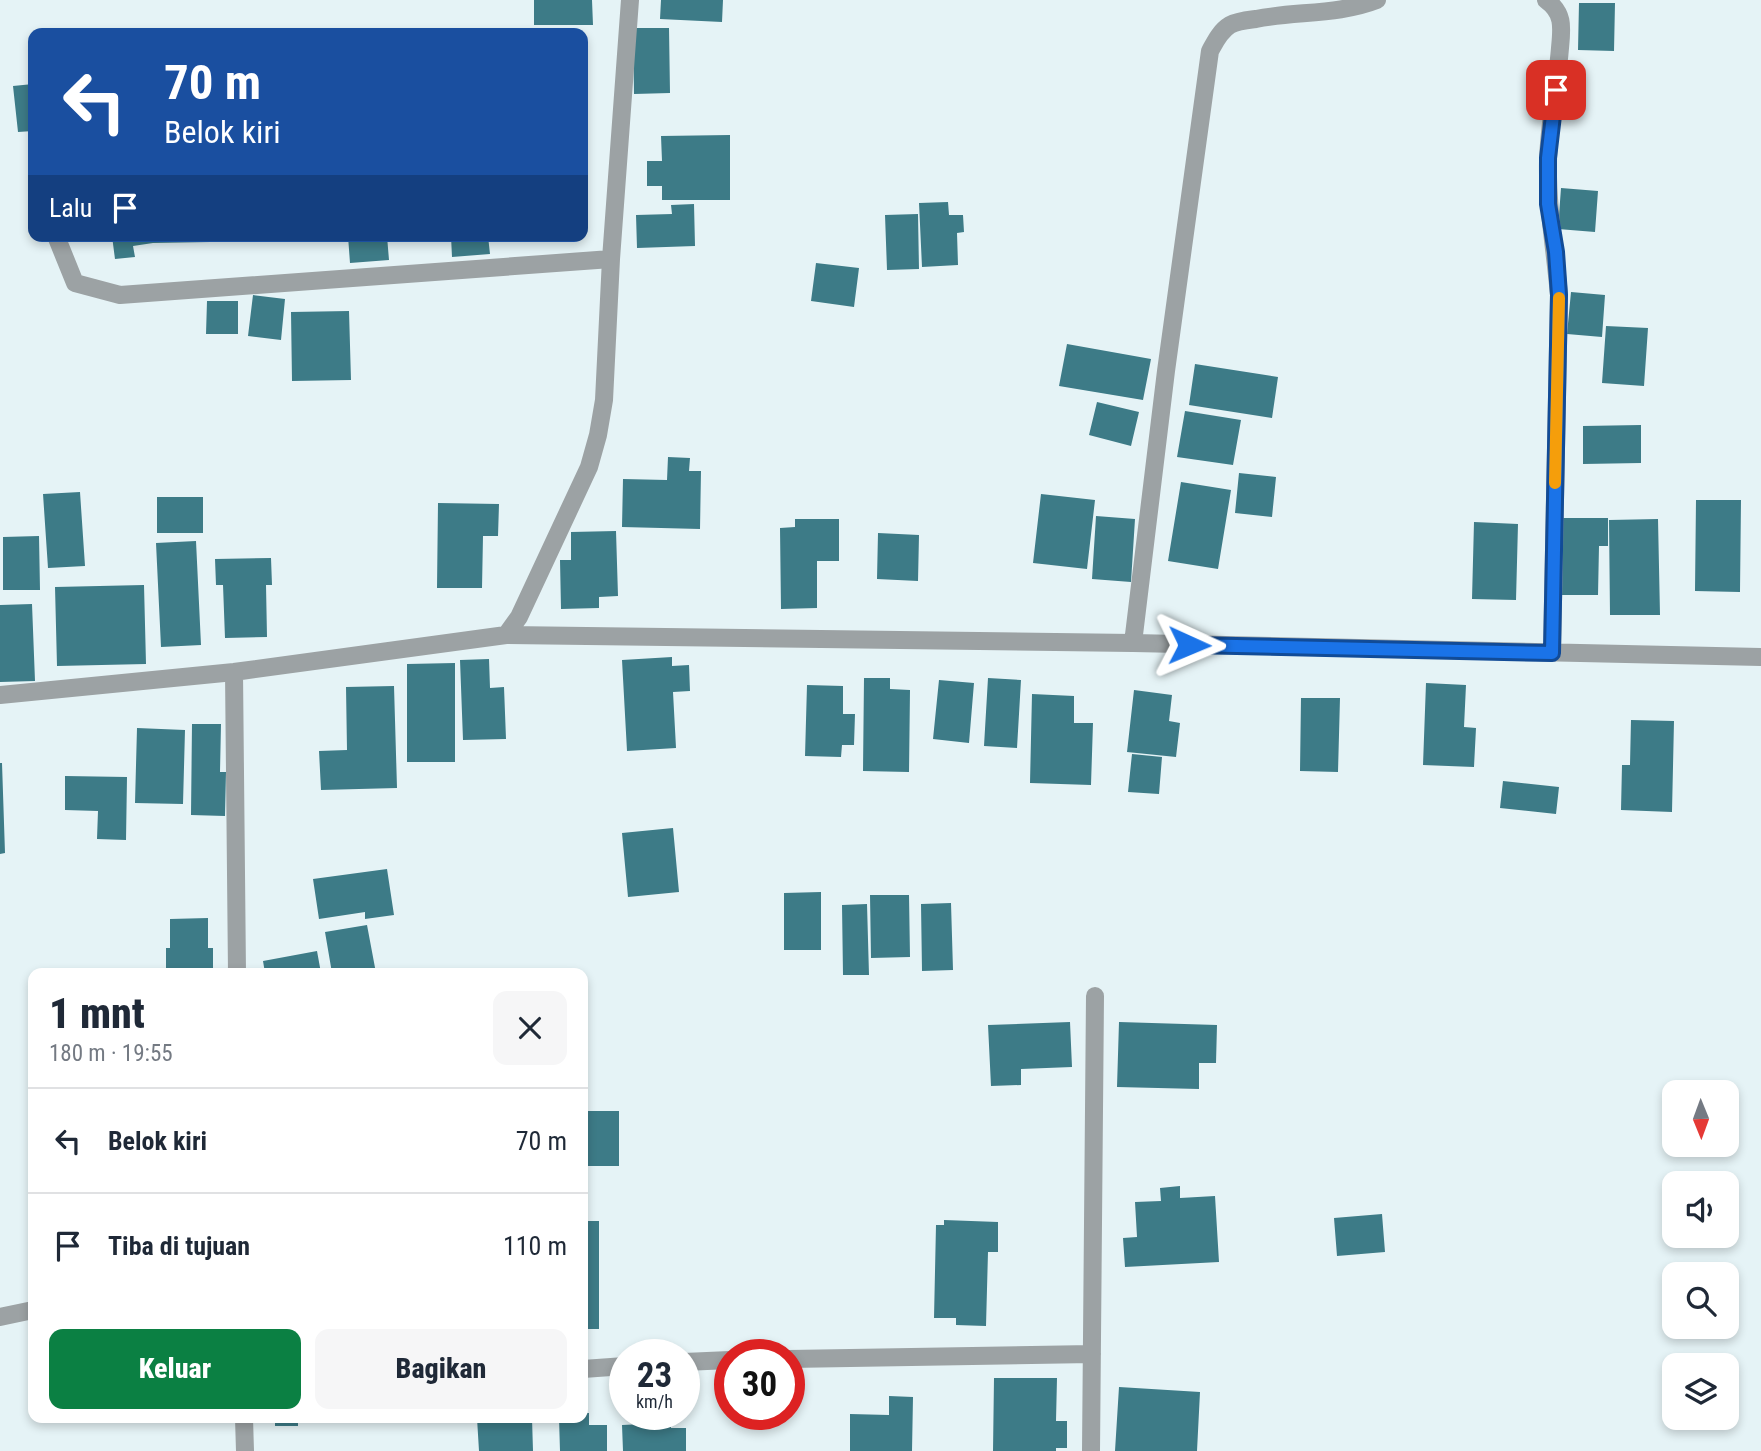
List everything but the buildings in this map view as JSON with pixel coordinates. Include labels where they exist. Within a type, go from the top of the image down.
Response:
[{"type":"street","points":[[506,635],[519,617],[589,467],[598,435],[604,400],[611,259],[630,0]]},
{"type":"street","points":[[1133,643],[1166,370],[1210,51],[1220,33],[1231,24],[1271,16],[1339,9],[1377,0]]},
{"type":"street","points":[[1546,0],[1556,8],[1561,20],[1561,45],[1548,158],[1548,204],[1556,252],[1559,295],[1552,653]]},
{"type":"street","points":[[58,242],[75,283],[120,295],[611,259]]},
{"type":"street","points":[[0,695],[234,672],[506,635],[1133,643],[1761,657]]},
{"type":"street","points":[[234,672],[237,968]]},
{"type":"street","points":[[1091,1451],[1096,996]]},
{"type":"street","points":[[0,1317],[28,1311]]},
{"type":"street","points":[[805,1359],[1092,1354]]},
{"type":"street","points":[[588,1369],[609,1367]]},
{"type":"street","points":[[244,1423],[245,1451]]},
{"type":"slow traffic","points":[[1555,483],[1559,298]]},
{"type":"route","points":[[1189,645],[1552,653],[1559,295],[1556,252],[1548,204],[1548,158],[1556,90]]}]
